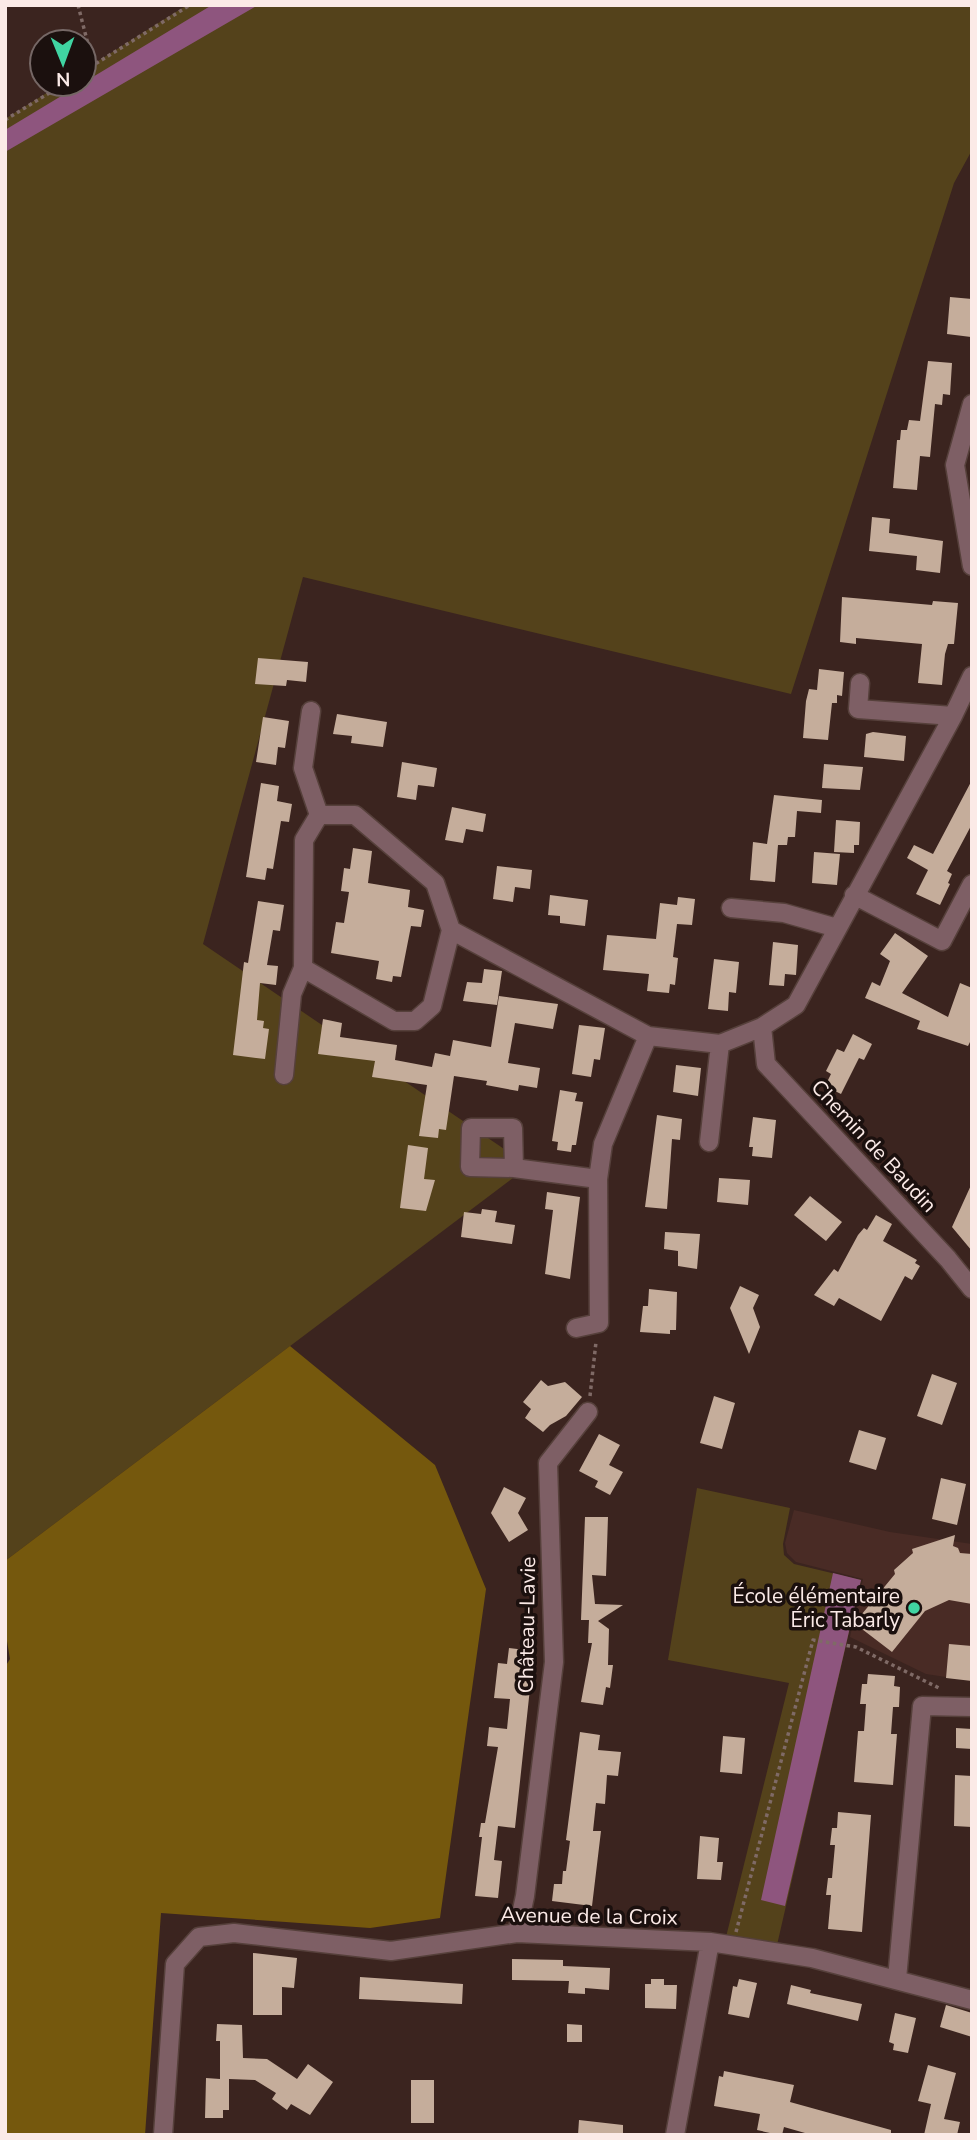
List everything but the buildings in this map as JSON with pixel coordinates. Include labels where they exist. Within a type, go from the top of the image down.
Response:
[{"type":"street","points":[[972,404],[967,436],[955,465],[972,566]]},
{"type":"street","points":[[451,930],[648,1036],[720,1044],[762,1027],[796,1005],[953,716],[972,676]]},
{"type":"street","points":[[860,683],[858,709],[953,716]]},
{"type":"street","points":[[284,1075],[292,994],[303,968],[304,840],[319,815],[303,768],[311,711]]},
{"type":"street","points":[[303,968],[394,1021],[415,1021],[432,1006],[451,930],[435,883],[355,815],[319,815]]},
{"type":"street","points":[[855,895],[942,941],[972,884]]},
{"type":"street","points":[[731,908],[784,912],[837,928]]},
{"type":"street","name":"Chemin de Baudin","points":[[762,1027],[766,1063],[948,1259],[972,1289]]},
{"type":"street","points":[[576,1328],[599,1323],[598,1179],[603,1144],[648,1036]]},
{"type":"street","points":[[709,1142],[720,1044]]},
{"type":"street","points":[[514,1168],[598,1179]]},
{"type":"street","name":"Château-Lavie","points":[[517,1933],[525,1896],[554,1662],[548,1463],[588,1412]]},
{"type":"street","points":[[897,1979],[922,1706],[972,1707]]},
{"type":"street","name":"Avenue de la Croix","points":[[163,2135],[175,1964],[199,1937],[234,1933],[391,1951],[517,1933],[710,1942],[812,1958],[972,2000]]},
{"type":"street","points":[[675,2135],[710,1942]]},
{"type":"path","points":[[78,5],[84,28]]},
{"type":"path","points":[[98,62],[190,5]]},
{"type":"path","points":[[5,120],[41,98]]},
{"type":"path","points":[[588,1412],[599,1323]]},
{"type":"path","points":[[732,1945],[813,1640],[856,1647],[949,1693]]},
{"type":"shaded area","points":[[187,5],[972,5],[972,150],[954,183],[791,694],[303,577],[203,944],[529,1166],[5,1561],[5,119],[39,98],[98,98],[98,61]]},
{"type":"shaded area","points":[[212,5],[258,5],[98,98],[98,74]]},
{"type":"shaded area","points":[[58,98],[98,98],[5,152],[5,130]]},
{"type":"shaded area","points":[[290,1346],[435,1465],[486,1589],[440,1918],[370,1928],[161,1913],[145,2135],[5,2135],[5,1667],[10,1659],[5,1629],[5,1561]]},
{"type":"shaded area","points":[[697,1488],[790,1508],[783,1544],[784,1555],[794,1564],[861,1580],[777,1945],[726,1937],[789,1683],[668,1660]]},
{"type":"shaded area","name":"École élémentaire Éric Tabarly","points":[[794,1510],[890,1532],[972,1544],[972,1681],[926,1674],[850,1637],[863,1579],[796,1562],[787,1553],[785,1543]]},
{"type":"shaded area","points":[[833,1573],[861,1580],[785,1906],[761,1900]]},
{"type":"place","name":"École élémentaire Éric Tabarly","points":[[914,1608]]}]
